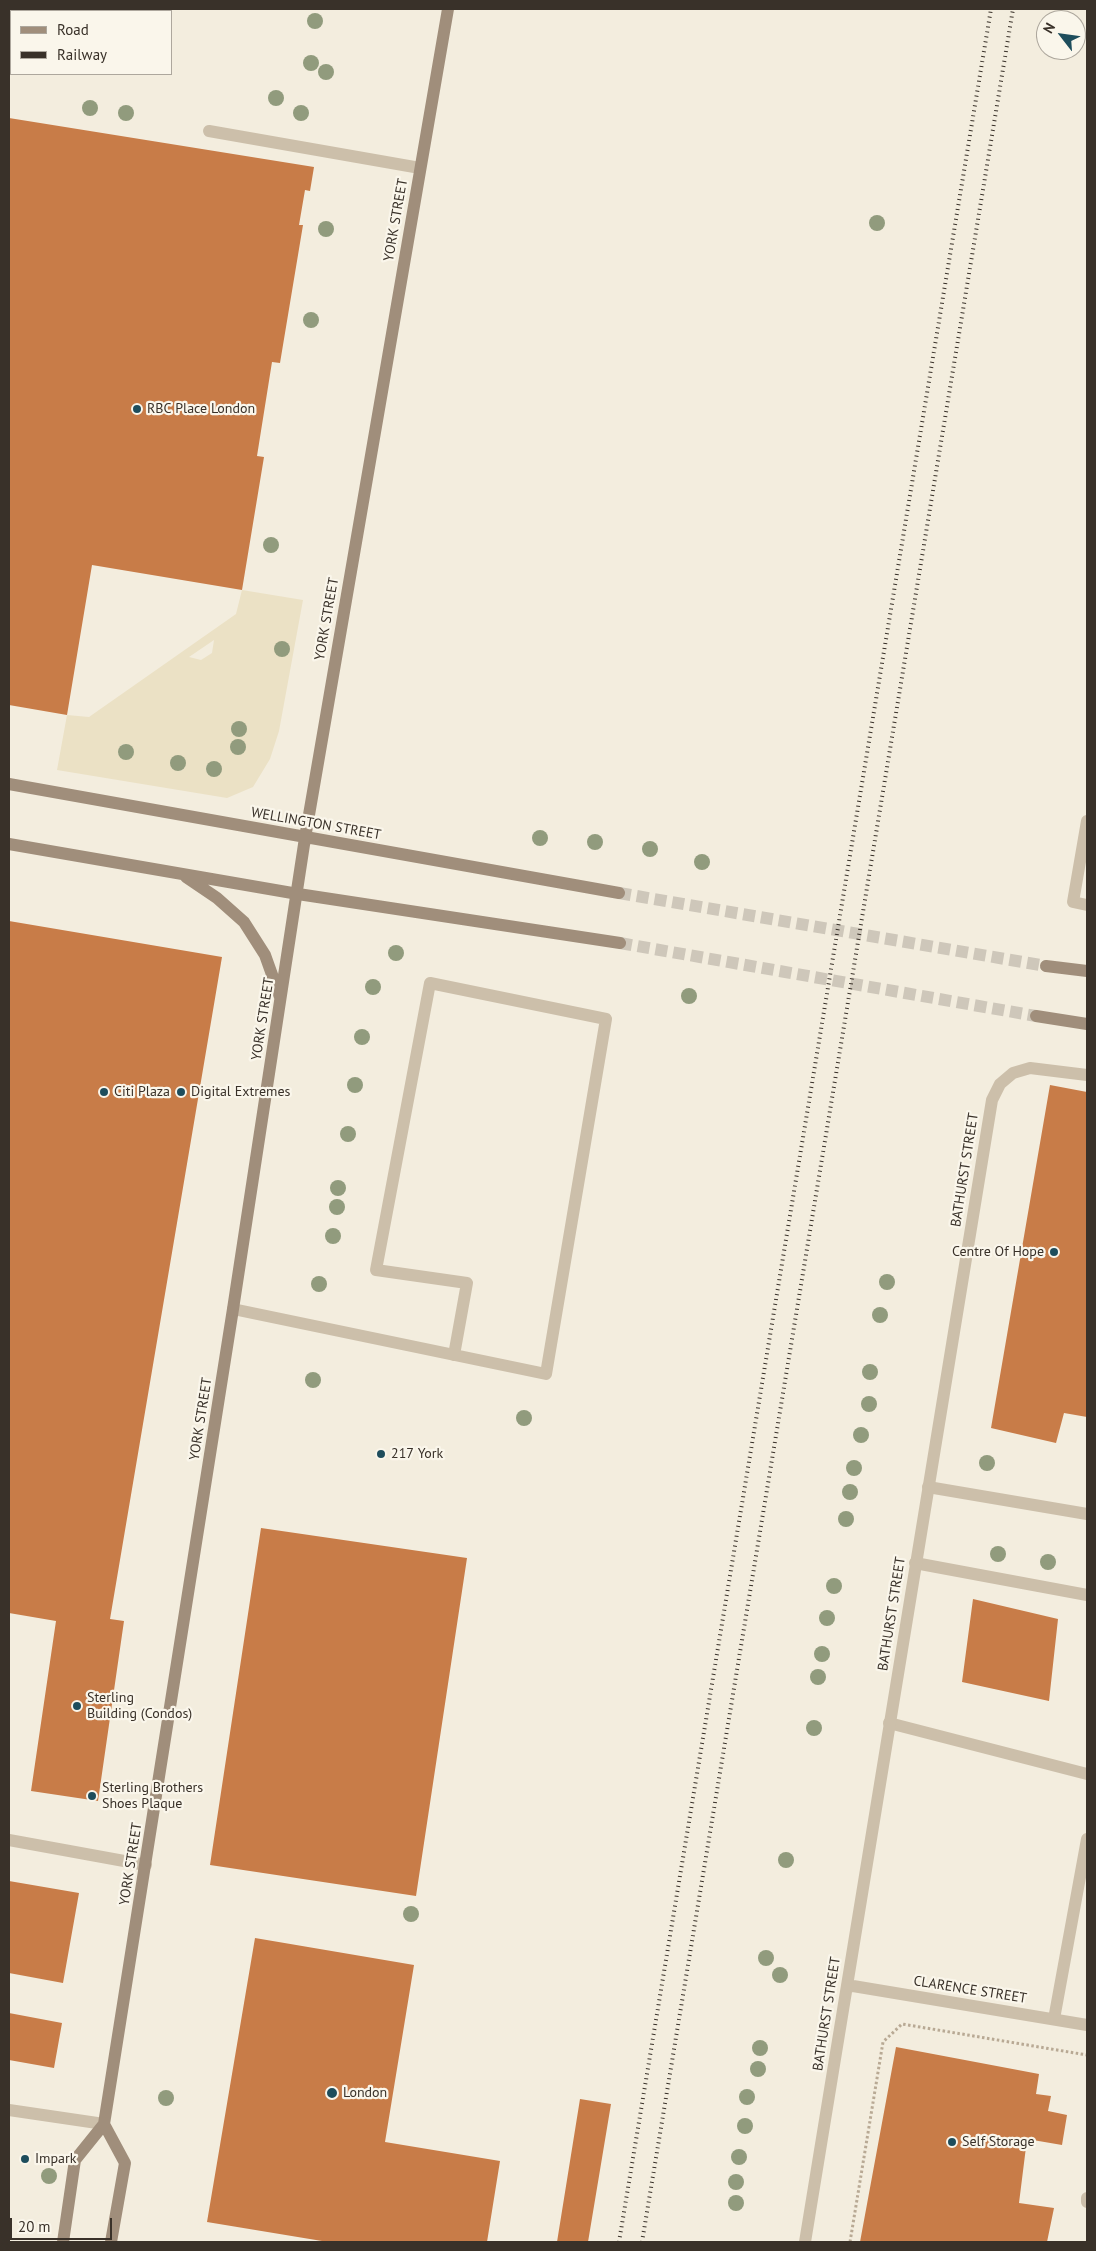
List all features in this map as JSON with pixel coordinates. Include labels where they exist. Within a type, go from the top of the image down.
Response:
[{"type":"main road","name":"YORK STREET","points":[[63,2242],[75,2160],[104,2124],[234,1309],[305,838],[448,9]]},
{"type":"main road","name":"WELLINGTON STREET","points":[[9,784],[619,893]]},
{"type":"main road","points":[[9,844],[298,894],[620,943]]},
{"type":"main road","points":[[182,874],[218,898],[244,922],[266,955],[281,999]]},
{"type":"main road","points":[[1046,966],[1087,971]]},
{"type":"main road","points":[[1036,1016],[1087,1024]]},
{"type":"main road","points":[[104,2124],[125,2163],[111,2242]]},
{"type":"street","points":[[209,131],[420,168]]},
{"type":"street","points":[[1087,821],[1073,902],[1087,905]]},
{"type":"street","points":[[234,1309],[546,1374],[606,1019],[430,983],[376,1270],[467,1284],[454,1354]]},
{"type":"street","name":"BATHURST STREET","points":[[805,2242],[992,1100],[1000,1084],[1013,1073],[1030,1068],[1087,1075]]},
{"type":"street","points":[[928,1487],[1087,1514]]},
{"type":"street","points":[[915,1563],[1087,1595]]},
{"type":"street","points":[[889,1723],[1087,1774]]},
{"type":"street","points":[[1054,2019],[1087,1838]]},
{"type":"street","points":[[9,1840],[146,1865]]},
{"type":"street","name":"CLARENCE STREET","points":[[847,1985],[1087,2025]]},
{"type":"street","points":[[9,2110],[104,2124]]},
{"type":"path","points":[[850,2242],[883,2042],[902,2024],[1087,2055]]},
{"type":"shaded area","points":[[242,590],[303,600],[279,731],[270,759],[253,787],[227,798],[57,770],[67,715],[89,717],[236,614]],"holes":[[[214,640],[212,653],[201,660],[189,657]],[[123,744],[129,745],[133,749],[132,755],[128,759],[122,758],[118,754],[119,748]],[[176,756],[182,757],[185,761],[185,767],[181,771],[175,770],[171,766],[172,760]],[[211,762],[217,763],[220,767],[220,772],[215,776],[210,776],[206,771],[206,766]]]},
{"type":"building","name":"RBC Place London","points":[[9,118],[314,167],[310,191],[305,190],[299,225],[303,225],[280,363],[272,362],[257,456],[264,457],[242,590],[92,565],[67,715],[9,705]]},
{"type":"building","points":[[9,921],[222,957],[110,1619],[124,1621],[98,1801],[31,1791],[56,1621],[9,1613]]},
{"type":"building","name":"Centre Of Hope","points":[[1050,1085],[1087,1092],[1087,1417],[1064,1413],[1056,1443],[991,1428]]},
{"type":"building","points":[[261,1528],[467,1558],[416,1896],[210,1865]]},
{"type":"building","points":[[973,1599],[1058,1619],[1049,1701],[962,1682]]},
{"type":"building","points":[[9,1881],[79,1893],[63,1983],[9,1973]]},
{"type":"building","name":"London","points":[[255,1938],[414,1965],[385,2142],[500,2161],[487,2242],[328,2242],[207,2222]]},
{"type":"building","points":[[9,2013],[62,2023],[54,2068],[9,2060]]},
{"type":"building","name":"Self Storage","points":[[896,2047],[1039,2074],[1036,2094],[1051,2096],[1048,2111],[1067,2115],[1062,2145],[1027,2139],[1019,2203],[1054,2208],[1047,2242],[860,2242]]},
{"type":"building","points":[[580,2099],[611,2104],[588,2242],[557,2242]]},
{"type":"tunnel","points":[[619,893],[1046,966]]},
{"type":"tunnel","points":[[620,943],[1036,1016]]},
{"type":"railway","points":[[619,2242],[991,9]]},
{"type":"railway","points":[[642,2242],[1013,9]]},
{"type":"place","name":"RBC Place London","points":[[137,409]]},
{"type":"place","name":"Citi Plaza","points":[[104,1092]]},
{"type":"place","name":"Digital Extremes","points":[[181,1092]]},
{"type":"place","name":"Centre Of Hope","points":[[1054,1252]]},
{"type":"place","name":"217 York","points":[[381,1454]]},
{"type":"place","name":"Sterling Building (Condos)","points":[[77,1706]]},
{"type":"place","name":"Sterling Brothers Shoes Plaque","points":[[92,1796]]},
{"type":"place","name":"London","points":[[332,2093]]},
{"type":"place","name":"Self Storage","points":[[952,2142]]},
{"type":"place","name":"Impark","points":[[25,2159]]}]
